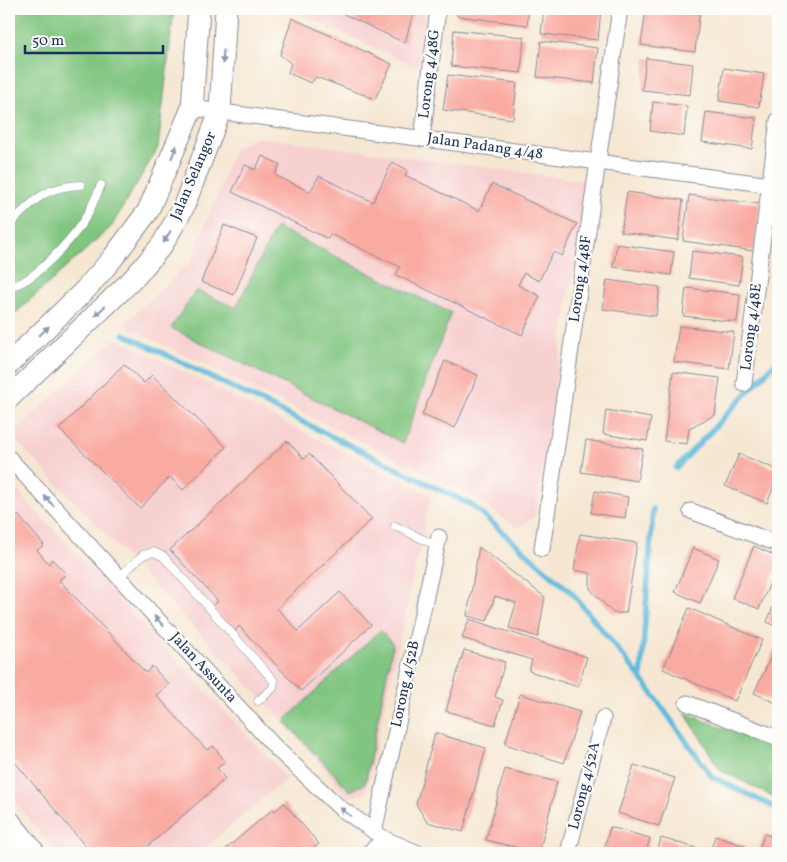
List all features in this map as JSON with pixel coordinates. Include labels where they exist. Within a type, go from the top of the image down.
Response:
[{"type":"main road","name":"Jalan Selangor","points":[[9,364],[86,289],[131,236],[156,196],[192,108],[199,9]]},
{"type":"main road","name":"Jalan Selangor","points":[[9,398],[135,278],[162,245],[183,208],[220,112],[226,9]]},
{"type":"main road","points":[[9,824],[32,853]]},
{"type":"street","name":"Lorong 4/48G","points":[[422,139],[438,9]]},
{"type":"street","name":"Lorong 4/48F","points":[[542,549],[620,9]]},
{"type":"street","name":"Jalan Padang 4/48","points":[[192,108],[774,186]]},
{"type":"street","name":"Lorong 4/48E","points":[[744,384],[774,186],[778,120]]},
{"type":"street","name":"Jalan Assunta","points":[[9,458],[276,748],[339,807],[379,836],[418,853]]},
{"type":"street","points":[[691,511],[778,544]]},
{"type":"street","name":"Lorong 4/52B","points":[[379,836],[438,542]]},
{"type":"street","points":[[687,703],[778,738]]},
{"type":"street","name":"Lorong 4/52A","points":[[568,853],[602,718]]},
{"type":"street","points":[[368,853],[379,836]]},
{"type":"lane","points":[[9,225],[45,193],[56,187],[81,185]]},
{"type":"lane","points":[[9,286],[20,284],[30,278],[55,254],[86,218],[101,185]]},
{"type":"lane","points":[[395,526],[438,542]]},
{"type":"lane","points":[[118,577],[143,555],[154,552],[163,556],[274,681],[273,688],[258,701]]},
{"type":"shaded area","points":[[287,9],[426,9],[418,67]]},
{"type":"shaded area","points":[[258,137],[587,181],[534,517],[517,528],[471,495],[123,325],[192,260],[235,147]]},
{"type":"shaded area","points":[[116,338],[431,496],[366,792],[348,797],[280,718],[11,435]]},
{"type":"shaded area","points":[[9,482],[287,778],[199,853],[57,853],[9,795]]},
{"type":"green space","points":[[9,9],[174,9],[158,148],[111,227],[9,319]]},
{"type":"green space","points":[[276,227],[451,313],[403,443],[171,328],[196,290],[236,308]]},
{"type":"green space","points":[[380,630],[393,644],[365,784],[350,791],[284,721]]},
{"type":"green space","points":[[685,713],[778,750],[778,799],[720,770]]},
{"type":"building","points":[[333,9],[414,9],[405,43]]},
{"type":"building","points":[[458,9],[529,9],[527,25],[457,16]]},
{"type":"building","points":[[544,9],[601,9],[598,40],[541,34]]},
{"type":"building","points":[[646,9],[700,9],[695,52],[641,45]]},
{"type":"building","points":[[292,18],[392,64],[375,99],[316,77],[311,83],[288,73],[291,63],[280,55]]},
{"type":"building","points":[[454,30],[524,37],[521,73],[451,66]]},
{"type":"building","points":[[541,41],[598,48],[594,83],[537,77]]},
{"type":"building","points":[[646,58],[693,64],[690,95],[642,90]]},
{"type":"building","points":[[724,68],[764,74],[759,107],[719,101]]},
{"type":"building","points":[[448,75],[517,83],[513,119],[443,110]]},
{"type":"building","points":[[653,102],[687,106],[684,136],[650,131]]},
{"type":"building","points":[[706,112],[756,118],[752,149],[702,142]]},
{"type":"building","points":[[262,156],[280,164],[275,175],[310,192],[319,176],[373,202],[392,162],[408,170],[405,175],[479,211],[492,184],[577,224],[562,256],[553,252],[539,281],[524,273],[518,285],[540,296],[522,335],[396,275],[400,267],[330,234],[328,239],[232,192],[245,165],[255,170]]},
{"type":"building","points":[[627,192],[683,200],[678,240],[621,232]]},
{"type":"building","points":[[689,195],[760,204],[754,251],[683,241]]},
{"type":"building","points":[[224,225],[257,238],[234,295],[201,282]]},
{"type":"building","points":[[617,244],[674,252],[671,275],[613,267]]},
{"type":"building","points":[[692,251],[743,257],[739,285],[689,278]]},
{"type":"building","points":[[607,280],[660,287],[656,316],[603,309]]},
{"type":"building","points":[[686,288],[740,294],[737,322],[683,316]]},
{"type":"building","points":[[679,326],[734,332],[729,369],[674,362]]},
{"type":"building","points":[[445,361],[478,375],[455,428],[422,415]]},
{"type":"building","points":[[124,364],[144,383],[152,375],[226,447],[183,490],[170,477],[140,508],[59,429]]},
{"type":"building","points":[[673,372],[720,378],[715,415],[689,428],[687,444],[664,441]]},
{"type":"building","points":[[606,410],[651,418],[647,441],[603,434]]},
{"type":"building","points":[[586,440],[643,449],[637,481],[581,472]]},
{"type":"building","points":[[287,441],[304,459],[309,454],[372,519],[277,608],[298,631],[340,592],[371,625],[301,691],[239,626],[235,631],[212,607],[218,601],[170,550]]},
{"type":"building","points":[[739,454],[778,470],[778,476],[767,503],[725,486]]},
{"type":"building","points":[[595,491],[628,497],[625,518],[591,513]]},
{"type":"building","points":[[18,515],[44,545],[37,550],[49,564],[52,559],[66,574],[59,580],[146,673],[152,666],[169,685],[156,695],[207,750],[213,746],[226,762],[217,768],[225,779],[140,853],[91,853],[9,755],[9,524]]},
{"type":"building","points":[[580,534],[637,543],[626,613],[613,613],[590,589],[590,573],[574,570]]},
{"type":"building","points":[[754,546],[778,557],[778,564],[759,609],[732,598]]},
{"type":"building","points":[[479,547],[545,597],[538,637],[509,628],[516,603],[495,596],[487,621],[467,616]]},
{"type":"building","points":[[693,548],[719,559],[700,603],[675,592]]},
{"type":"building","points":[[778,594],[778,627],[767,622]]},
{"type":"building","points":[[689,608],[762,640],[735,701],[663,669]]},
{"type":"building","points":[[469,619],[587,657],[578,687],[529,671],[532,660],[462,638]]},
{"type":"building","points":[[778,642],[778,704],[754,693]]},
{"type":"building","points":[[464,650],[505,662],[495,697],[503,700],[495,725],[446,711]]},
{"type":"building","points":[[520,694],[580,712],[564,763],[505,744]]},
{"type":"building","points":[[435,733],[486,748],[463,832],[427,822],[416,804]]},
{"type":"building","points":[[634,765],[675,778],[659,826],[618,813]]},
{"type":"building","points":[[505,769],[557,782],[539,853],[486,840]]},
{"type":"building","points":[[284,803],[319,844],[312,850],[315,853],[221,853],[273,809],[275,811]]},
{"type":"building","points":[[610,827],[650,838],[646,853],[603,853]]},
{"type":"building","points":[[764,834],[778,838],[778,853],[758,853]]},
{"type":"building","points":[[715,836],[745,846],[743,853],[710,853]]},
{"type":"building","points":[[661,838],[696,848],[695,853],[657,853]]},
{"type":"waterway","points":[[124,334],[473,506],[572,593],[641,678],[712,777],[778,809]]},
{"type":"waterway","points":[[676,468],[778,360]]},
{"type":"waterway","points":[[641,678],[653,509]]}]
